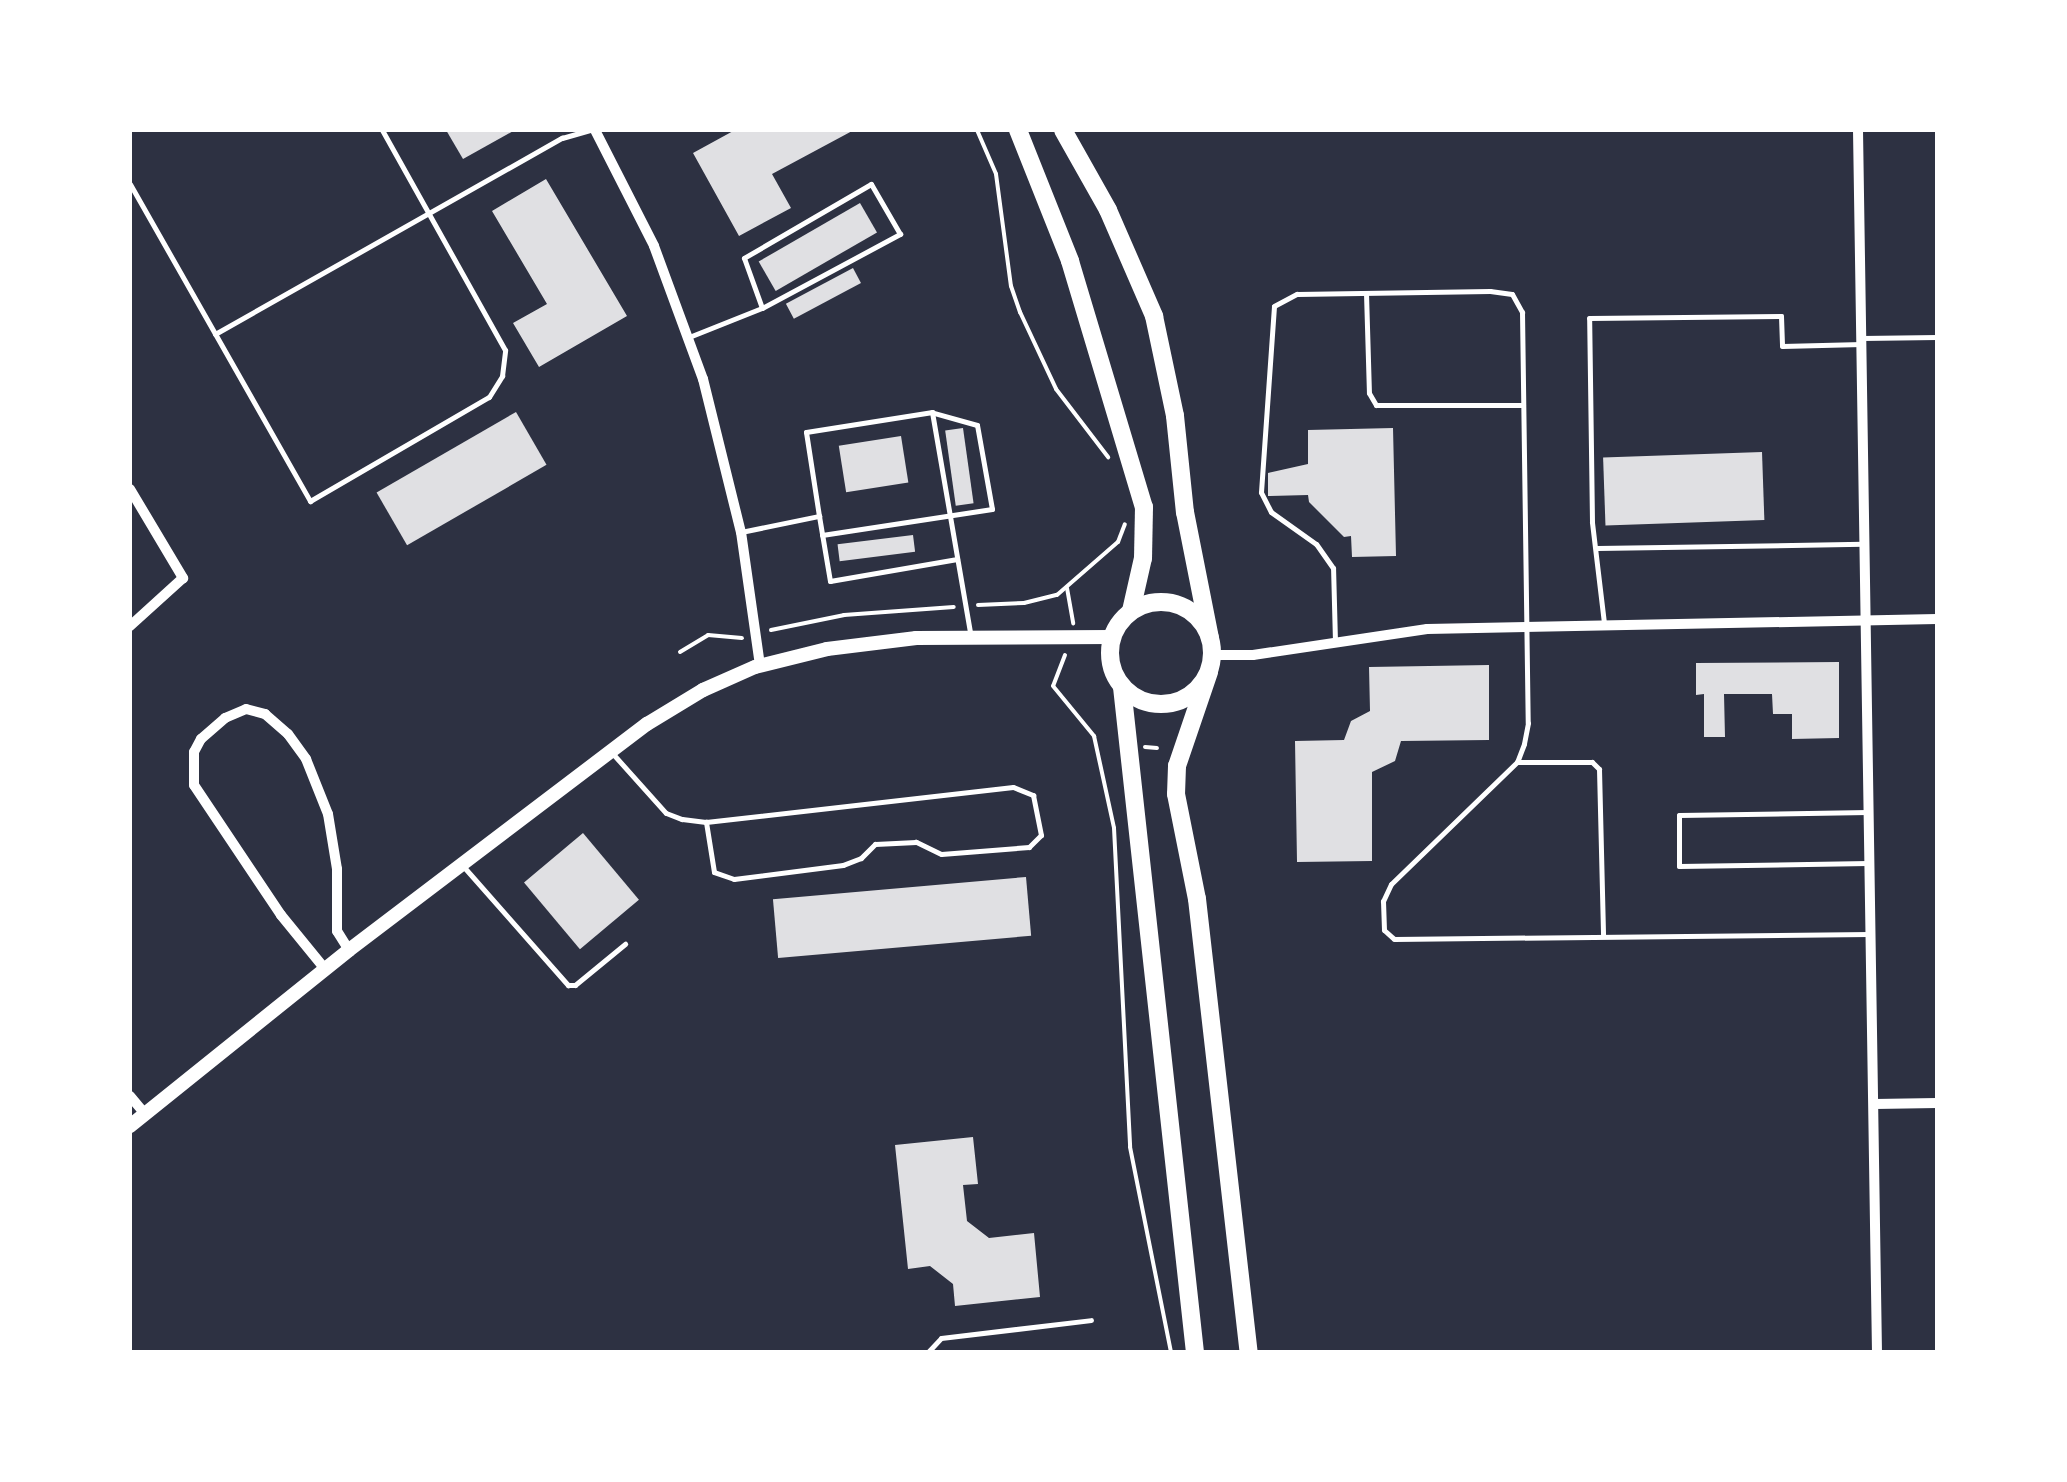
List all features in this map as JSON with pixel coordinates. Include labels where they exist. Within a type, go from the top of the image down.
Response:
[{"type":"main road","points":[[1018,130],[1064,244],[1144,507],[1143,558],[1131,611],[1112,637],[1110,654],[1122,686],[1195,1352]]},
{"type":"main road","points":[[1062,130],[1108,210],[1154,316],[1175,416],[1185,512],[1211,655],[1177,766],[1176,794],[1197,899],[1249,1352]]},
{"type":"main road","points":[[1122,686],[1152,704],[1170,704],[1186,698],[1211,655],[1203,624],[1178,604],[1146,604],[1131,611]]},
{"type":"street","points":[[593,130],[654,246],[689,337],[740,532],[760,666]]},
{"type":"street","points":[[1858,130],[1877,1352]]},
{"type":"street","points":[[130,490],[183,578],[130,626]]},
{"type":"street","points":[[1211,655],[1253,654],[1427,629],[1937,619]]},
{"type":"street","points":[[130,1126],[349,950],[611,752],[702,690],[760,666],[828,649],[971,636],[1112,637]]},
{"type":"street","points":[[325,969],[281,915],[194,785],[194,752],[201,739],[224,718],[246,709],[265,714],[288,734],[306,759],[328,814],[338,869],[338,931],[349,950]]},
{"type":"street","points":[[130,1096],[144,1114]]},
{"type":"street","points":[[1874,1104],[1937,1103]]},
{"type":"lane","points":[[130,184],[310,501],[490,396],[502,376],[505,350],[382,130]]},
{"type":"lane","points":[[215,334],[562,138],[593,130]]},
{"type":"lane","points":[[689,337],[762,308],[900,234],[872,184],[744,258],[762,308]]},
{"type":"lane","points":[[1334,642],[1332,568],[1316,544],[1271,512],[1261,492],[1271,317],[1282,298],[1297,294],[1490,290],[1512,294],[1522,312],[1528,722],[1517,762],[1391,884],[1383,901],[1384,930],[1394,939],[1872,934]]},
{"type":"lane","points":[[1366,293],[1369,393],[1376,405],[1523,405]]},
{"type":"lane","points":[[1605,626],[1592,522],[1589,318],[1781,316],[1782,346],[1937,337]]},
{"type":"lane","points":[[932,412],[971,636]]},
{"type":"lane","points":[[822,535],[992,510],[977,425],[932,412],[806,432],[822,535],[830,581],[958,559]]},
{"type":"lane","points":[[740,532],[819,516]]},
{"type":"lane","points":[[1596,548],[1866,544]]},
{"type":"lane","points":[[611,752],[666,814],[706,822],[1013,788],[1034,796],[1041,835],[1029,847],[941,854],[916,842],[876,844],[861,858],[843,864],[734,879],[714,872],[706,822]]},
{"type":"lane","points":[[1517,762],[1588,762],[1599,768],[1603,937]]},
{"type":"lane","points":[[1870,812],[1678,815],[1679,866],[1871,863]]},
{"type":"lane","points":[[463,866],[568,985],[575,985],[626,944]]},
{"type":"lane","points":[[928,1352],[941,1338],[1091,1320]]},
{"type":"path","points":[[977,130],[996,174],[1010,286],[1020,312],[1056,389],[1110,460]]},
{"type":"path","points":[[680,652],[708,635],[735,640],[844,615],[1042,600],[1067,588],[1118,542],[1125,512]]},
{"type":"path","points":[[1067,588],[1074,624]]},
{"type":"path","points":[[1073,641],[1052,679],[1057,694],[1094,736],[1114,828],[1130,1147],[1171,1352]]},
{"type":"path","points":[[1140,747],[1157,748]]},
{"type":"building","points":[[446,130],[515,130],[463,159]]},
{"type":"building","points":[[735,130],[854,130],[772,174],[791,208],[739,236],[693,153]]},
{"type":"building","points":[[546,179],[627,316],[539,367],[513,323],[547,304],[492,211]]},
{"type":"building","points":[[860,203],[877,232],[776,291],[759,262]]},
{"type":"building","points":[[853,268],[861,283],[794,319],[786,304]]},
{"type":"building","points":[[516,412],[546,465],[407,545],[377,492]]},
{"type":"building","points":[[963,428],[974,503],[956,506],[945,431]]},
{"type":"building","points":[[1393,428],[1396,556],[1352,557],[1351,536],[1344,537],[1309,502],[1308,495],[1268,496],[1268,473],[1308,464],[1308,430]]},
{"type":"building","points":[[901,436],[908,482],[846,492],[839,446]]},
{"type":"building","points":[[1762,452],[1764,520],[1605,526],[1603,458]]},
{"type":"building","points":[[913,535],[915,552],[840,561],[838,544]]},
{"type":"building","points":[[1839,662],[1839,738],[1792,739],[1792,714],[1773,714],[1772,694],[1724,694],[1725,737],[1704,737],[1704,694],[1696,695],[1696,663]]},
{"type":"building","points":[[1489,665],[1489,740],[1401,741],[1395,761],[1372,772],[1372,861],[1297,862],[1295,741],[1344,740],[1351,721],[1370,711],[1369,667]]},
{"type":"building","points":[[583,833],[639,900],[580,949],[524,882]]},
{"type":"building","points":[[1026,877],[1031,936],[778,958],[773,899]]},
{"type":"building","points":[[973,1137],[978,1184],[963,1185],[967,1221],[989,1238],[1034,1233],[1040,1297],[955,1306],[953,1284],[930,1266],[908,1269],[895,1145]]}]
